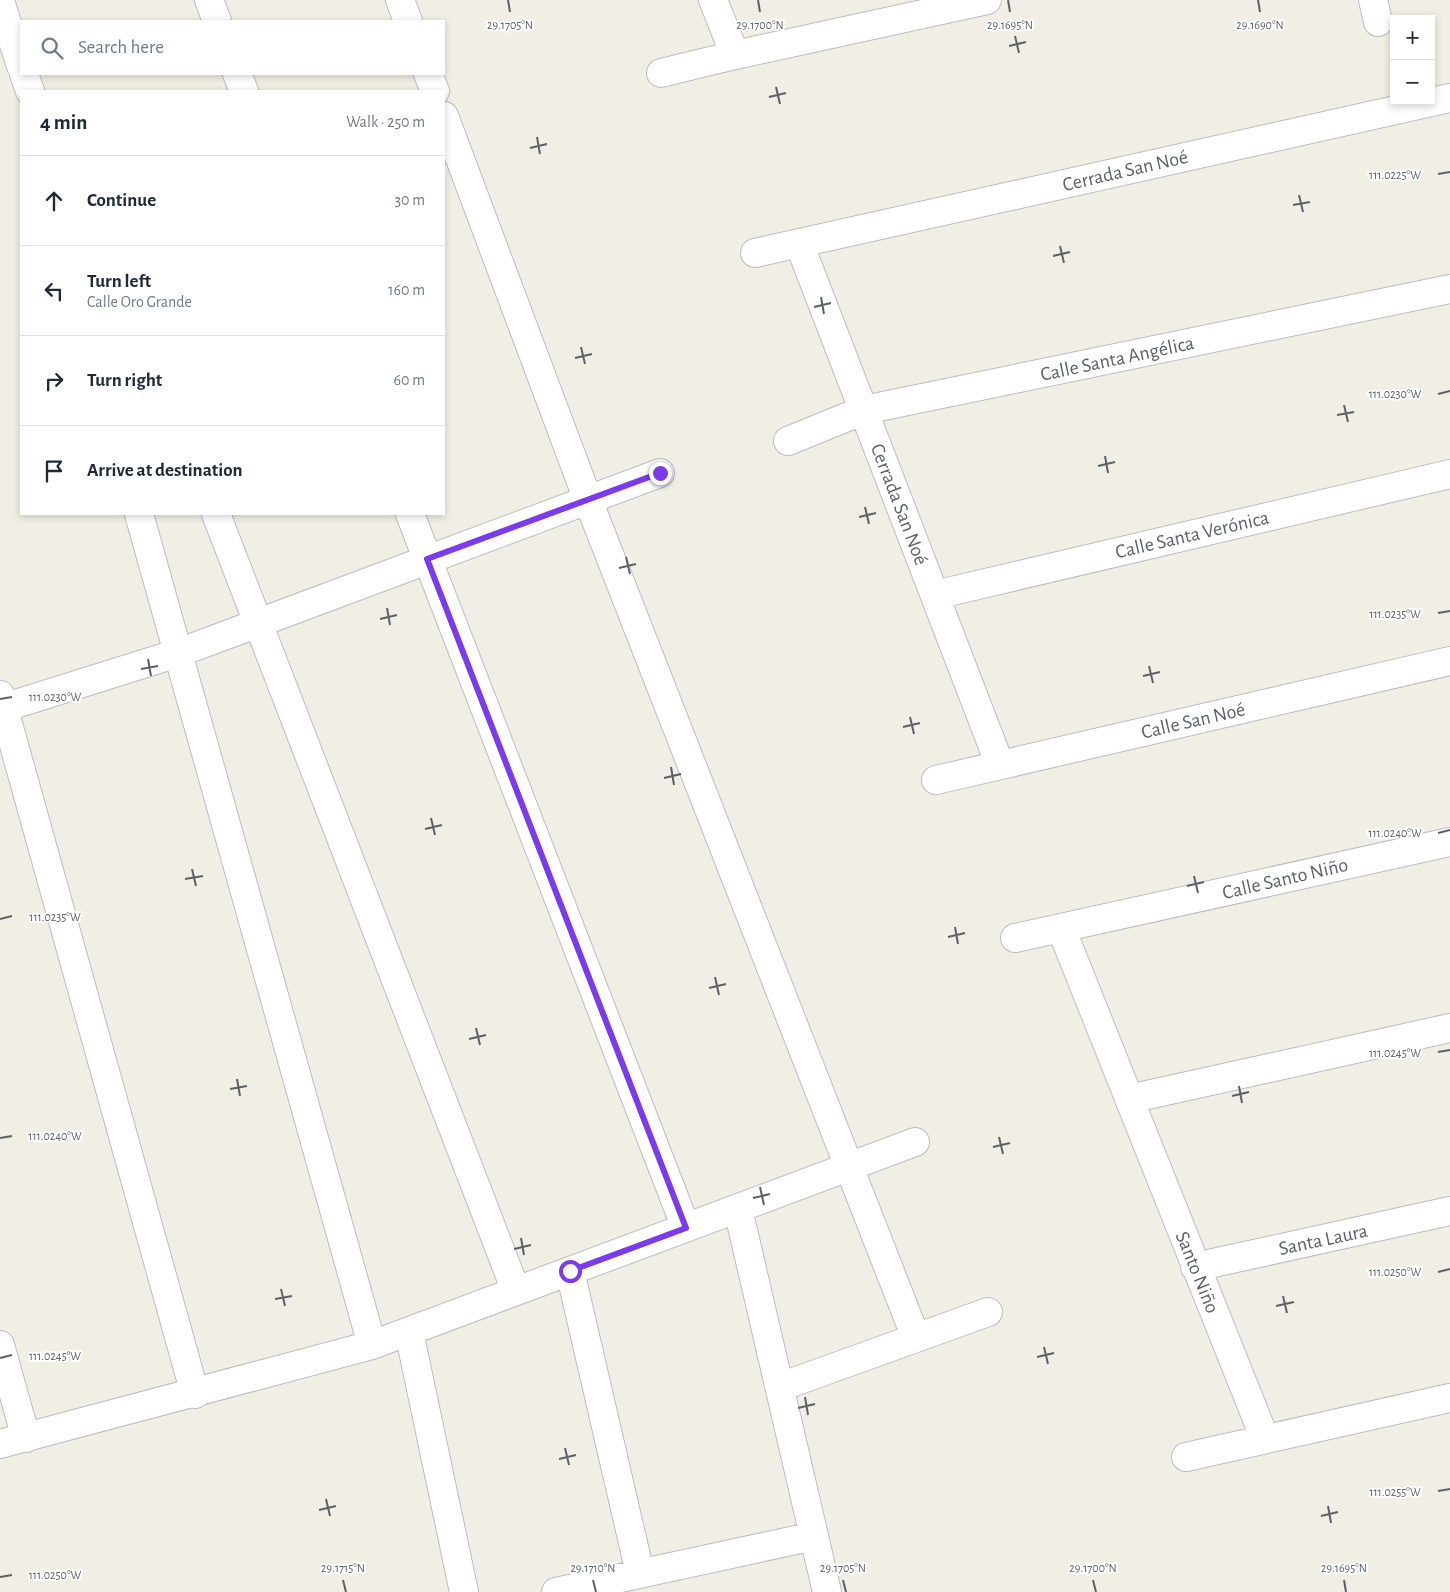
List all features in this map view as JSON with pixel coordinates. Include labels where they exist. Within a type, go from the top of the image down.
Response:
[{"type":"street","points":[[209,0],[217,20]]},
{"type":"street","points":[[400,0],[408,20]]},
{"type":"street","points":[[713,0],[735,54]]},
{"type":"street","points":[[661,73],[735,54],[987,0]]},
{"type":"street","points":[[3,7],[20,63]]},
{"type":"street","points":[[24,75],[30,90]]},
{"type":"street","points":[[238,75],[244,90]]},
{"type":"street","points":[[428,75],[435,90]]},
{"type":"street","name":"Cerrada San Noé","points":[[755,253],[1450,98]]},
{"type":"street","points":[[445,119],[588,500],[916,1338]]},
{"type":"street","name":"Cerrada San Noé","points":[[799,243],[1000,765]]},
{"type":"street","name":"Calle Santa Angélica","points":[[788,442],[864,410],[1450,289]]},
{"type":"street","points":[[195,1394],[1,704],[178,653],[660,473]]},
{"type":"street","name":"Calle Santa Verónica","points":[[935,595],[1450,474]]},
{"type":"street","points":[[139,515],[372,1345]]},
{"type":"street","points":[[216,515],[516,1291]]},
{"type":"street","points":[[410,515],[686,1228]]},
{"type":"street","name":"Calle San Noé","points":[[936,780],[1450,661]]},
{"type":"street","name":"Calle Santo Niño","points":[[1014,938],[1450,842]]},
{"type":"street","name":"Santo Niño","points":[[1062,928],[1265,1439]]},
{"type":"street","points":[[1129,1099],[1450,1028]]},
{"type":"street","points":[[0,1444],[195,1394],[372,1345],[915,1142]]},
{"type":"street","points":[[738,1209],[827,1592]]},
{"type":"street","name":"Santa Laura","points":[[1196,1267],[1450,1211]]},
{"type":"street","points":[[570,1271],[640,1574]]},
{"type":"street","points":[[780,1387],[988,1312]]},
{"type":"street","points":[[409,1332],[464,1592]]},
{"type":"street","points":[[0,1345],[26,1438]]},
{"type":"street","points":[[1186,1457],[1450,1398]]},
{"type":"street","points":[[556,1592],[814,1536]]},
{"type":"route","points":[[570,1271],[686,1228],[427,559],[660,473]]}]
